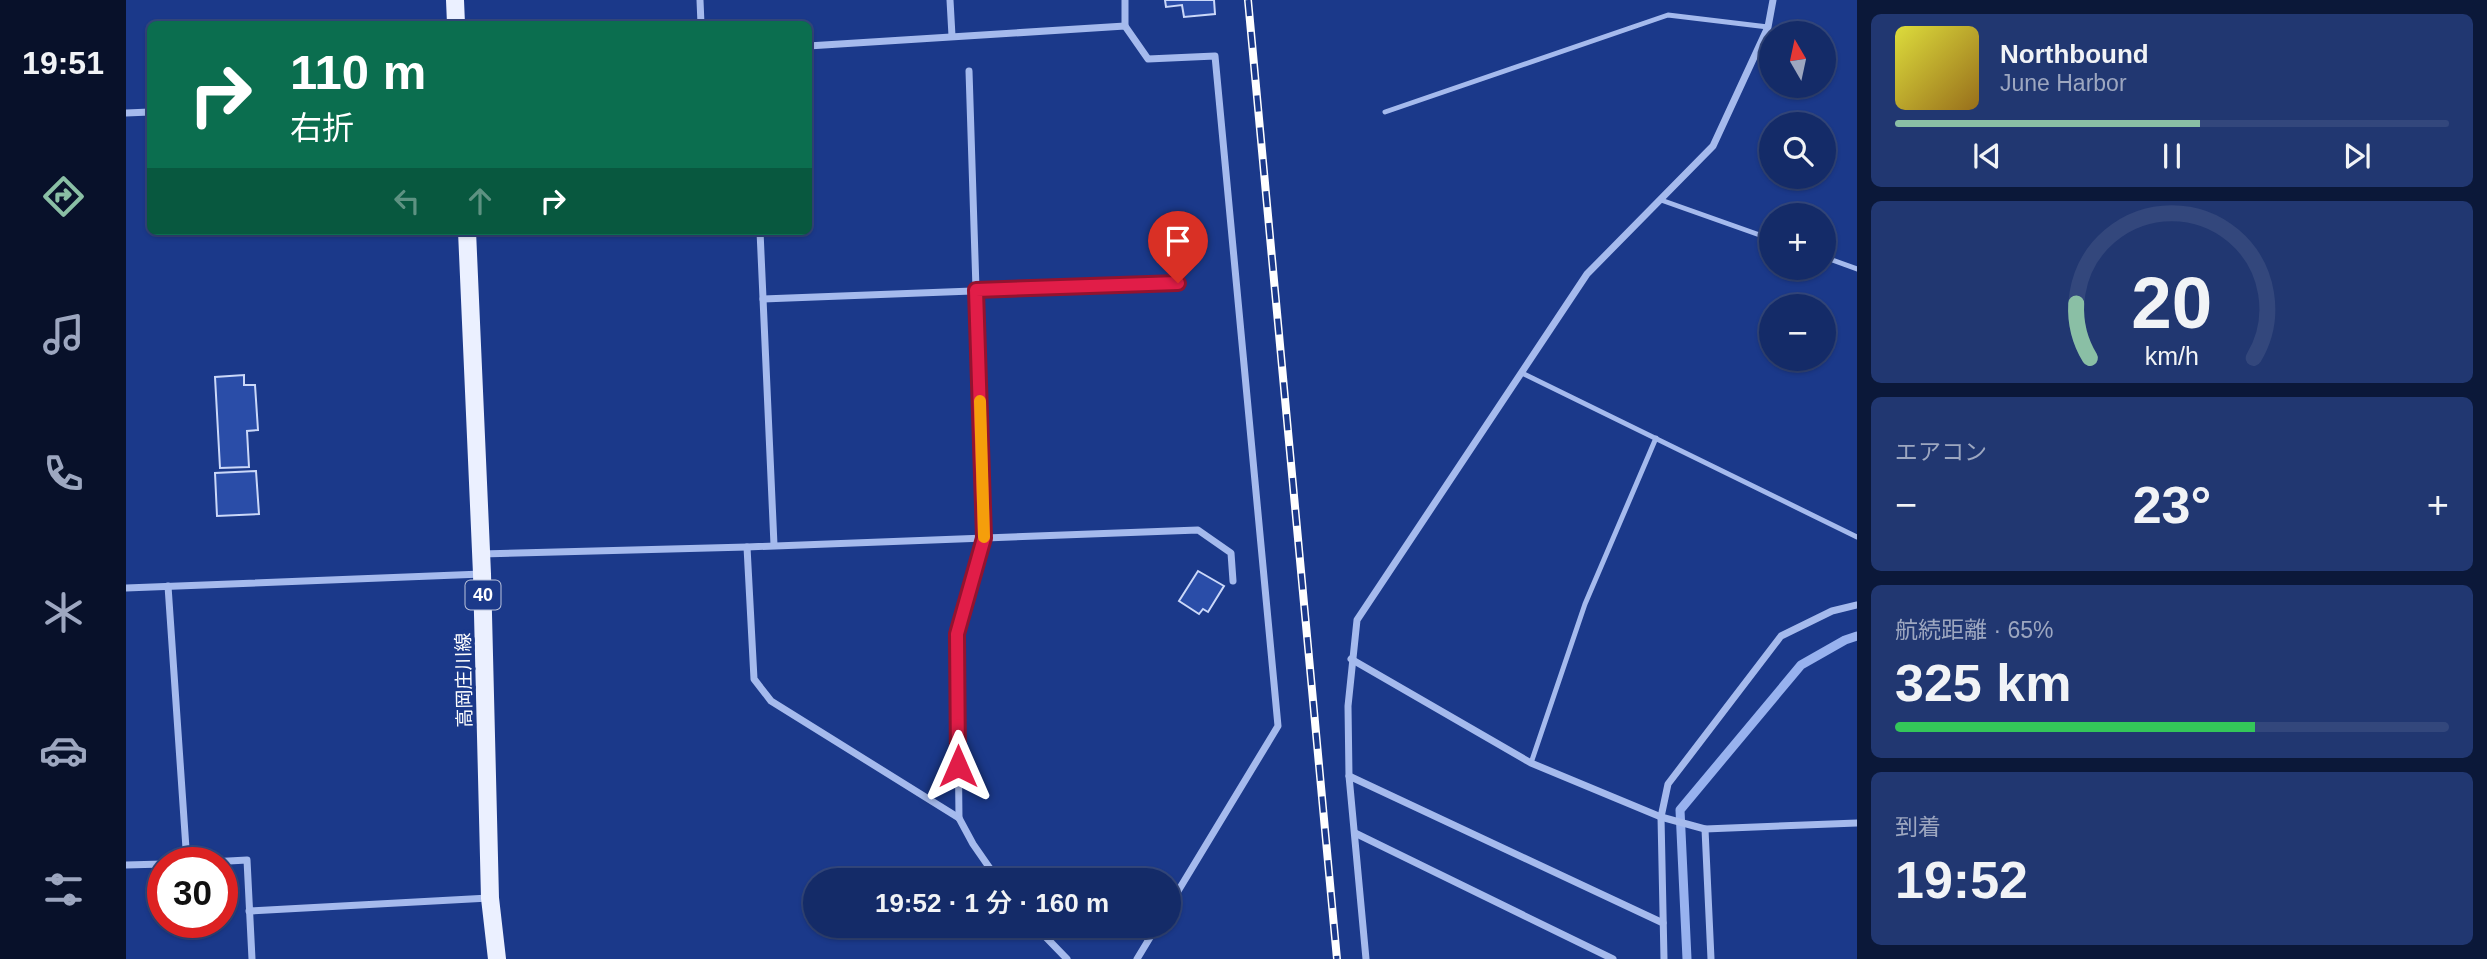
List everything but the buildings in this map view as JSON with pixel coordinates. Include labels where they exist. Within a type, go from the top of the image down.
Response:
[{"type":"main road","points":[[455,0],[456,21]]},
{"type":"main road","name":"高岡庄川線","points":[[467,235],[482,575],[490,898],[497,959]]},
{"type":"street","points":[[700,0],[701,21]]},
{"type":"street","points":[[950,0],[952,36]]},
{"type":"street","points":[[1125,0],[1125,26],[1148,59],[1215,56],[1278,726],[1181,886]]},
{"type":"street","points":[[1769,21],[1773,0]]},
{"type":"street","points":[[812,46],[1125,26]]},
{"type":"street","points":[[1366,959],[1349,776],[1348,706],[1357,620],[1587,274],[1713,146],[1759,46]]},
{"type":"street","points":[[970,72],[984,538],[957,634],[959,818],[989,868]]},
{"type":"street","points":[[126,113],[147,112]]},
{"type":"street","points":[[760,235],[774,545]]},
{"type":"street","points":[[763,299],[1178,283]]},
{"type":"street","points":[[481,554],[1198,530],[1231,553],[1233,581]]},
{"type":"street","points":[[747,547],[754,678],[771,701],[959,818]]},
{"type":"street","points":[[126,589],[482,575]]},
{"type":"street","points":[[168,586],[189,847]]},
{"type":"street","points":[[1664,959],[1662,817],[1668,784],[1781,636],[1832,611],[1857,605]]},
{"type":"street","points":[[1351,659],[1531,762],[1662,817],[1702,828],[1857,822]]},
{"type":"street","points":[[1349,776],[1663,923]]},
{"type":"street","points":[[1702,828],[1711,959]]},
{"type":"street","points":[[1354,833],[1613,959]]},
{"type":"street","points":[[238,860],[247,860],[252,959]]},
{"type":"street","points":[[126,865],[147,864]]},
{"type":"street","points":[[250,911],[490,898]]},
{"type":"street","points":[[1047,938],[1067,959]]},
{"type":"street","points":[[1137,959],[1150,938]]},
{"type":"lane","points":[[1385,112],[1668,15],[1759,26]]},
{"type":"lane","points":[[1661,200],[1759,235]]},
{"type":"lane","points":[[1836,261],[1857,269]]},
{"type":"lane","points":[[1522,373],[1857,537]]},
{"type":"lane","points":[[1531,762],[1585,604],[1656,438]]},
{"type":"waterway","points":[[1687,959],[1680,810],[1801,665],[1857,636]]},
{"type":"railway","points":[[1248,0],[1337,959]]},
{"type":"slow traffic","points":[[980,401],[984,537]]},
{"type":"route","points":[[958,766],[957,634],[984,538],[976,290],[1178,283]]}]
